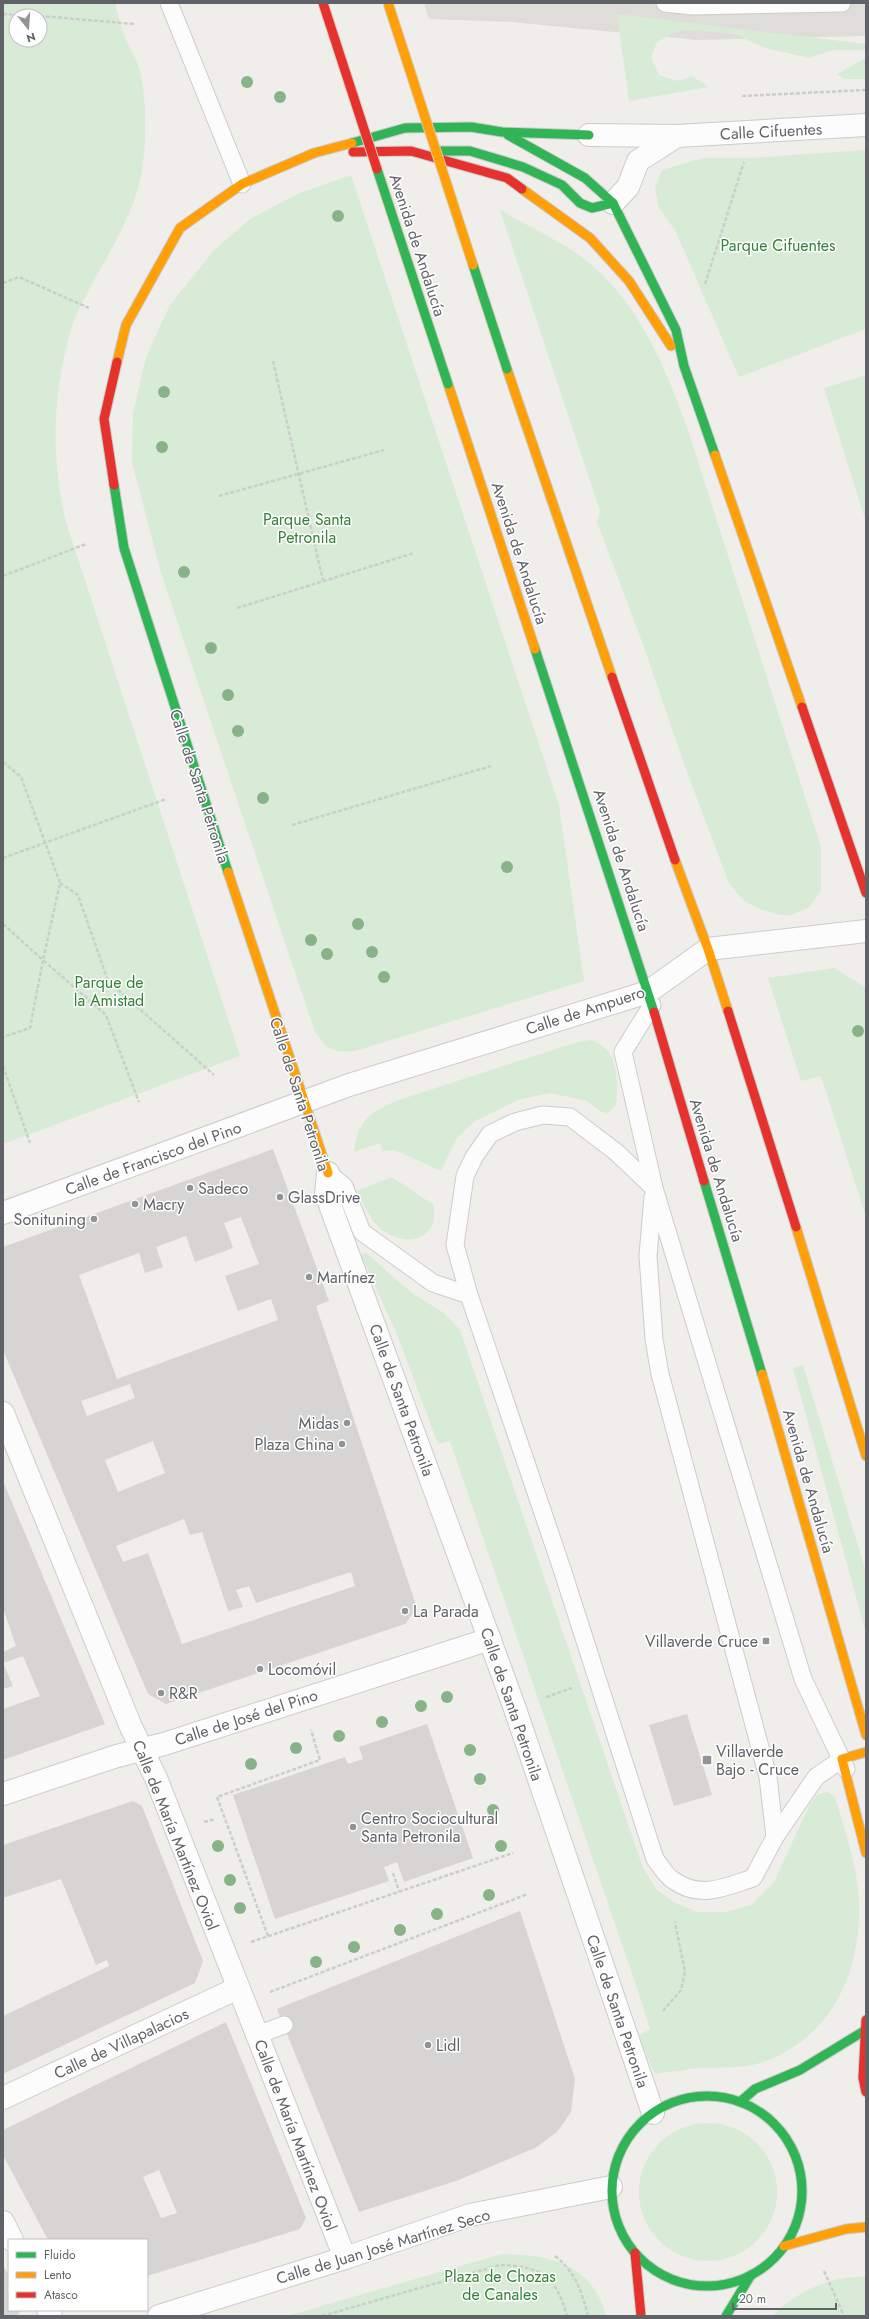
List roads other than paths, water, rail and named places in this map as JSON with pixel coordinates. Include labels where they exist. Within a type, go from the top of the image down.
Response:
[{"type":"main road","name":"Avenida de Andalucía","points":[[323,3],[650,998],[801,1504],[866,1735]]},
{"type":"main road","points":[[388,3],[507,369],[664,832],[708,949],[777,1166],[866,1456]]},
{"type":"main road","points":[[242,184],[314,153],[405,128],[470,128],[585,141]]},
{"type":"main road","points":[[502,132],[568,164],[613,203],[676,330],[684,366],[866,893]]},
{"type":"main road","points":[[410,151],[507,178],[590,238],[629,281],[684,366]]},
{"type":"main road","points":[[314,153],[470,151],[523,167],[562,185],[580,203],[592,208],[613,203]]},
{"type":"main road","points":[[568,164],[562,185],[565,206],[576,228]]},
{"type":"main road","name":"Calle de Santa Petronila","points":[[242,184],[180,228],[126,325],[104,419],[124,548],[302,1103],[328,1173]]},
{"type":"main road","points":[[866,1752],[842,1759],[866,1853]]},
{"type":"main road","points":[[866,2020],[864,2031],[863,2078],[866,2092]]},
{"type":"main road","points":[[740,2102],[755,2089],[800,2070],[864,2031]]},
{"type":"main road","points":[[695,2097],[718,2097],[740,2102],[759,2112],[776,2126],[789,2143],[798,2163],[802,2184],[801,2206],[795,2227],[784,2246],[769,2263],[751,2275],[731,2283],[710,2286],[689,2284],[669,2279],[650,2268],[635,2253],[621,2234],[613,2211],[611,2187],[615,2164],[624,2144],[637,2127],[653,2113],[673,2102],[695,2097]]},
{"type":"main road","points":[[784,2246],[846,2229],[866,2227]]},
{"type":"main road","points":[[635,2253],[641,2316]]},
{"type":"main road","points":[[726,2316],[751,2275]]},
{"type":"street","name":"Calle Cifuentes","points":[[585,141],[866,125]]},
{"type":"street","name":"Calle Cifuentes","points":[[613,203],[628,187],[638,161],[677,136]]},
{"type":"street","name":"Calle de Ampuero","points":[[302,1103],[349,1085],[650,998],[708,949],[866,931]]},
{"type":"street","name":"Calle de Francisco del Pino","points":[[3,1214],[302,1103]]},
{"type":"street","name":"Calle de Santa Petronila","points":[[328,1173],[326,1194],[490,1639],[653,2113]]},
{"type":"street","name":"Calle de María Martínez Oviol","points":[[3,1413],[131,1727],[143,1748],[156,1778],[345,2258]]},
{"type":"street","name":"Calle de José del Pino","points":[[3,1794],[143,1748],[171,1741],[490,1639]]},
{"type":"street","name":"Calle de Villapalacios","points":[[3,2098],[241,1995]]},
{"type":"street","name":"Calle de Juan José Martínez Seco","points":[[159,2316],[345,2258],[470,2215],[611,2187]]},
{"type":"street","points":[[3,2222],[12,2239]]},
{"type":"lane","points":[[169,3],[242,184]]},
{"type":"lane","points":[[666,3],[692,6],[842,3]]},
{"type":"lane","points":[[650,998],[623,1052],[654,1188],[803,1679],[866,1811]]},
{"type":"lane","points":[[654,1188],[616,1152],[570,1117],[543,1115],[515,1122],[490,1134],[474,1157],[465,1176],[455,1245],[470,1295],[562,1569],[640,1818],[655,1859],[672,1880],[690,1888],[710,1892],[753,1878],[775,1837],[816,1777],[842,1759]]},
{"type":"lane","points":[[328,1173],[344,1186],[362,1232],[433,1283],[470,1295]]},
{"type":"lane","points":[[654,1188],[648,1256],[654,1339],[676,1435],[768,1777],[775,1837]]},
{"type":"lane","points":[[257,2035],[284,2025]]},
{"type":"place","name":"Sadeco","points":[[190,1188]]},
{"type":"place","name":"GlassDrive","points":[[280,1197]]},
{"type":"place","name":"Macry","points":[[135,1204]]},
{"type":"place","name":"Sonituning","points":[[94,1219]]},
{"type":"place","name":"Martínez","points":[[309,1277]]},
{"type":"place","name":"Midas","points":[[347,1423]]},
{"type":"place","name":"Plaza China","points":[[342,1444]]},
{"type":"place","name":"La Parada","points":[[405,1611]]},
{"type":"place","name":"Villaverde Cruce","points":[[766,1641]]},
{"type":"place","name":"Locomóvil","points":[[260,1669]]},
{"type":"place","name":"R&R","points":[[161,1693]]},
{"type":"place","name":"Villaverde Bajo - Cruce","points":[[707,1760]]},
{"type":"place","name":"Centro Sociocultural Santa Petronila","points":[[353,1827]]},
{"type":"place","name":"Lidl","points":[[428,2045]]},
{"type":"park label","name":"Parque Cifuentes","points":[[778,245]]},
{"type":"park label","name":"Parque Santa Petronila","points":[[307,528]]},
{"type":"park label","name":"Parque de la Amistad","points":[[109,991]]},
{"type":"park label","name":"Plaza de Chozas de Canales","points":[[500,2285]]}]
